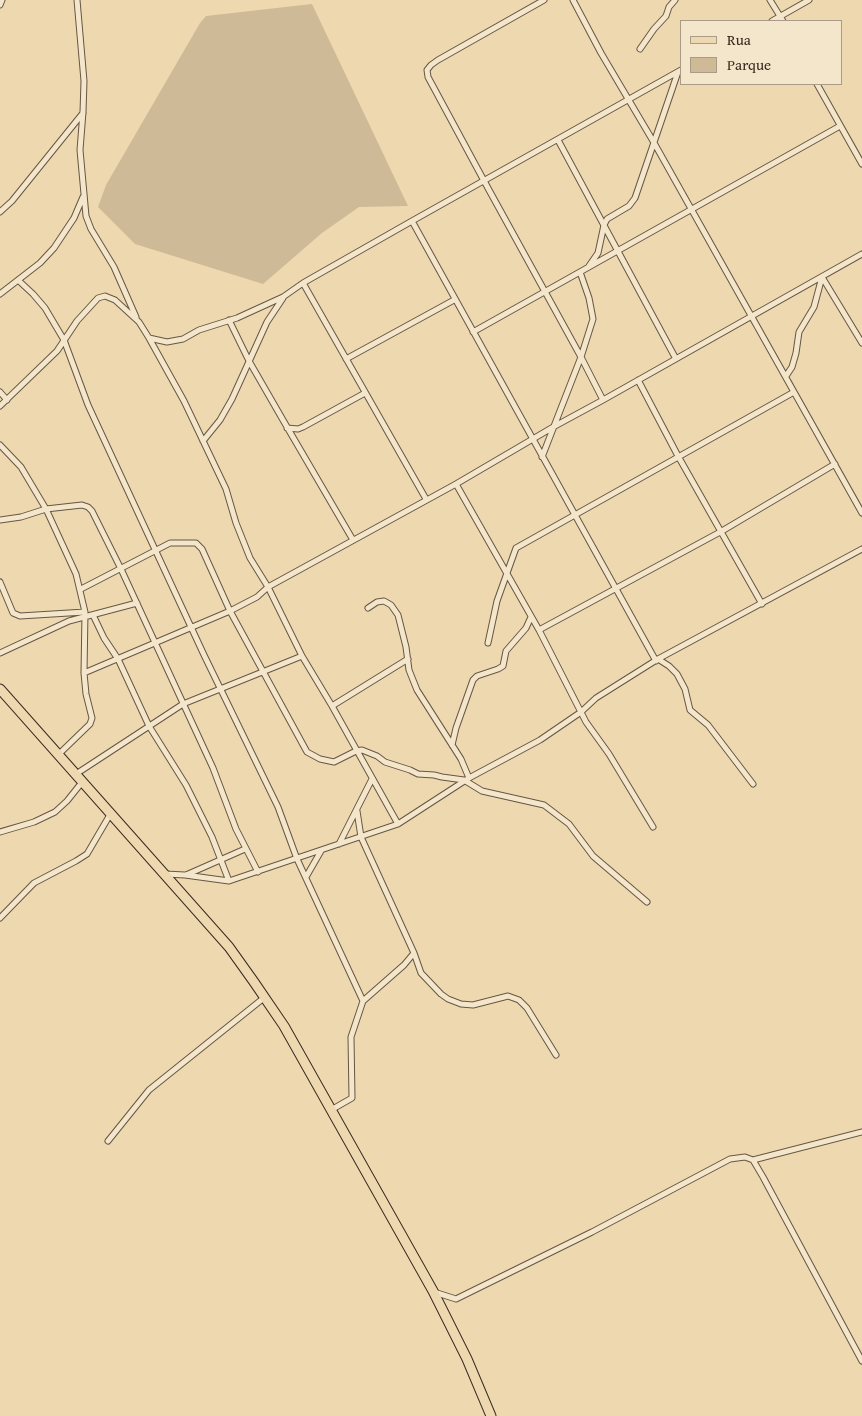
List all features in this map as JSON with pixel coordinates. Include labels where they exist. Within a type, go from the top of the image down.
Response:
[{"type":"main road","points":[[0,689],[229,947],[265,997],[284,1026],[330,1111],[434,1291],[467,1359],[490,1416]]},
{"type":"street","points":[[0,5],[2,0]]},
{"type":"street","points":[[77,0],[84,81],[84,112],[80,150],[83,197],[86,216],[91,229],[114,267],[143,332],[149,338],[184,401],[226,490],[236,523],[250,558],[268,587],[302,656],[398,824]]},
{"type":"street","points":[[544,0],[438,60],[427,70],[441,100],[604,400]]},
{"type":"street","points":[[573,0],[601,53],[653,141],[862,513]]},
{"type":"street","points":[[640,49],[666,16],[669,7],[675,0]]},
{"type":"street","points":[[770,0],[782,19],[809,0]]},
{"type":"street","points":[[149,338],[167,342],[183,339],[283,297],[303,283],[679,71]]},
{"type":"street","points":[[582,271],[593,261],[598,253],[604,225],[607,220],[632,203],[679,71]]},
{"type":"street","points":[[818,85],[862,164]]},
{"type":"street","points":[[0,212],[12,201],[84,112]]},
{"type":"street","points":[[473,332],[840,126]]},
{"type":"street","points":[[558,140],[676,359]]},
{"type":"street","points":[[0,294],[40,263],[54,248],[74,218],[83,197]]},
{"type":"street","points":[[412,221],[615,589],[657,660],[669,666],[677,674],[685,689],[690,710],[708,725],[753,784]]},
{"type":"street","points":[[84,673],[230,611],[257,597],[268,587],[456,484],[555,426],[862,254]]},
{"type":"street","points":[[542,457],[582,357],[592,319],[582,271]]},
{"type":"street","points":[[822,277],[862,343]]},
{"type":"street","points":[[786,376],[792,367],[799,332],[814,307],[822,277]]},
{"type":"street","points":[[18,280],[45,308],[64,340],[88,405],[278,807],[298,859],[363,1001]]},
{"type":"street","points":[[303,283],[426,499]]},
{"type":"street","points":[[0,406],[57,351],[89,306],[98,298],[105,296],[115,300],[138,322]]},
{"type":"street","points":[[203,441],[220,420],[232,399],[267,322],[283,297]]},
{"type":"street","points":[[346,359],[454,300]]},
{"type":"street","points":[[230,320],[287,428],[353,540]]},
{"type":"street","points":[[638,380],[678,456],[762,604]]},
{"type":"street","points":[[0,392],[6,400]]},
{"type":"street","points":[[488,643],[497,601],[516,548],[794,392]]},
{"type":"street","points":[[287,428],[298,429],[303,427],[365,393]]},
{"type":"street","points":[[0,445],[21,467],[46,509],[81,589],[85,614],[84,673],[86,694],[92,718],[90,724],[59,754]]},
{"type":"street","points":[[538,630],[722,531],[835,464]]},
{"type":"street","points":[[456,484],[531,617],[586,722],[609,754],[653,827]]},
{"type":"street","points":[[0,520],[20,517],[46,509],[82,505],[92,511],[121,569],[213,768],[236,830],[258,872]]},
{"type":"street","points":[[81,589],[170,543],[196,543],[202,549],[230,611],[307,752],[320,760],[334,762],[362,750],[390,764],[418,774],[466,779],[482,791],[544,804],[569,824],[593,856],[647,902]]},
{"type":"street","points":[[165,874],[229,881],[398,824],[466,779],[522,750],[582,712],[596,698],[657,660],[862,549]]},
{"type":"street","points":[[0,582],[13,613],[20,616],[94,614],[137,603]]},
{"type":"street","points":[[368,608],[377,602],[384,601],[391,605],[398,615],[409,670],[417,690],[467,770],[466,779]]},
{"type":"street","points":[[0,653],[85,614]]},
{"type":"street","points":[[94,614],[104,638],[118,660],[149,726],[186,785],[212,837],[229,881]]},
{"type":"street","points":[[452,744],[473,680],[477,676],[503,666],[506,651],[526,628],[531,617]]},
{"type":"street","points":[[76,774],[183,704],[302,656]]},
{"type":"street","points":[[332,706],[408,659]]},
{"type":"street","points":[[339,844],[372,779]]},
{"type":"street","points":[[0,832],[34,822],[55,812],[83,782]]},
{"type":"street","points":[[357,811],[361,837],[414,952],[421,973],[441,994],[461,1004],[473,1005],[508,996],[519,1000],[527,1008],[556,1055]]},
{"type":"street","points":[[0,918],[34,883],[86,854],[111,813]]},
{"type":"street","points":[[185,875],[245,849]]},
{"type":"street","points":[[306,877],[321,851]]},
{"type":"street","points":[[330,1111],[352,1098],[351,1037],[363,1001],[404,965],[414,952]]},
{"type":"street","points":[[108,1141],[149,1090],[265,997]]},
{"type":"street","points":[[434,1291],[456,1299],[592,1232],[730,1159],[745,1157],[753,1160],[862,1132]]},
{"type":"street","points":[[753,1160],[862,1361]]},
{"type":"green space","points":[[312,4],[408,206],[359,207],[322,233],[263,284],[135,244],[98,207],[106,185],[200,23],[206,16]]}]
